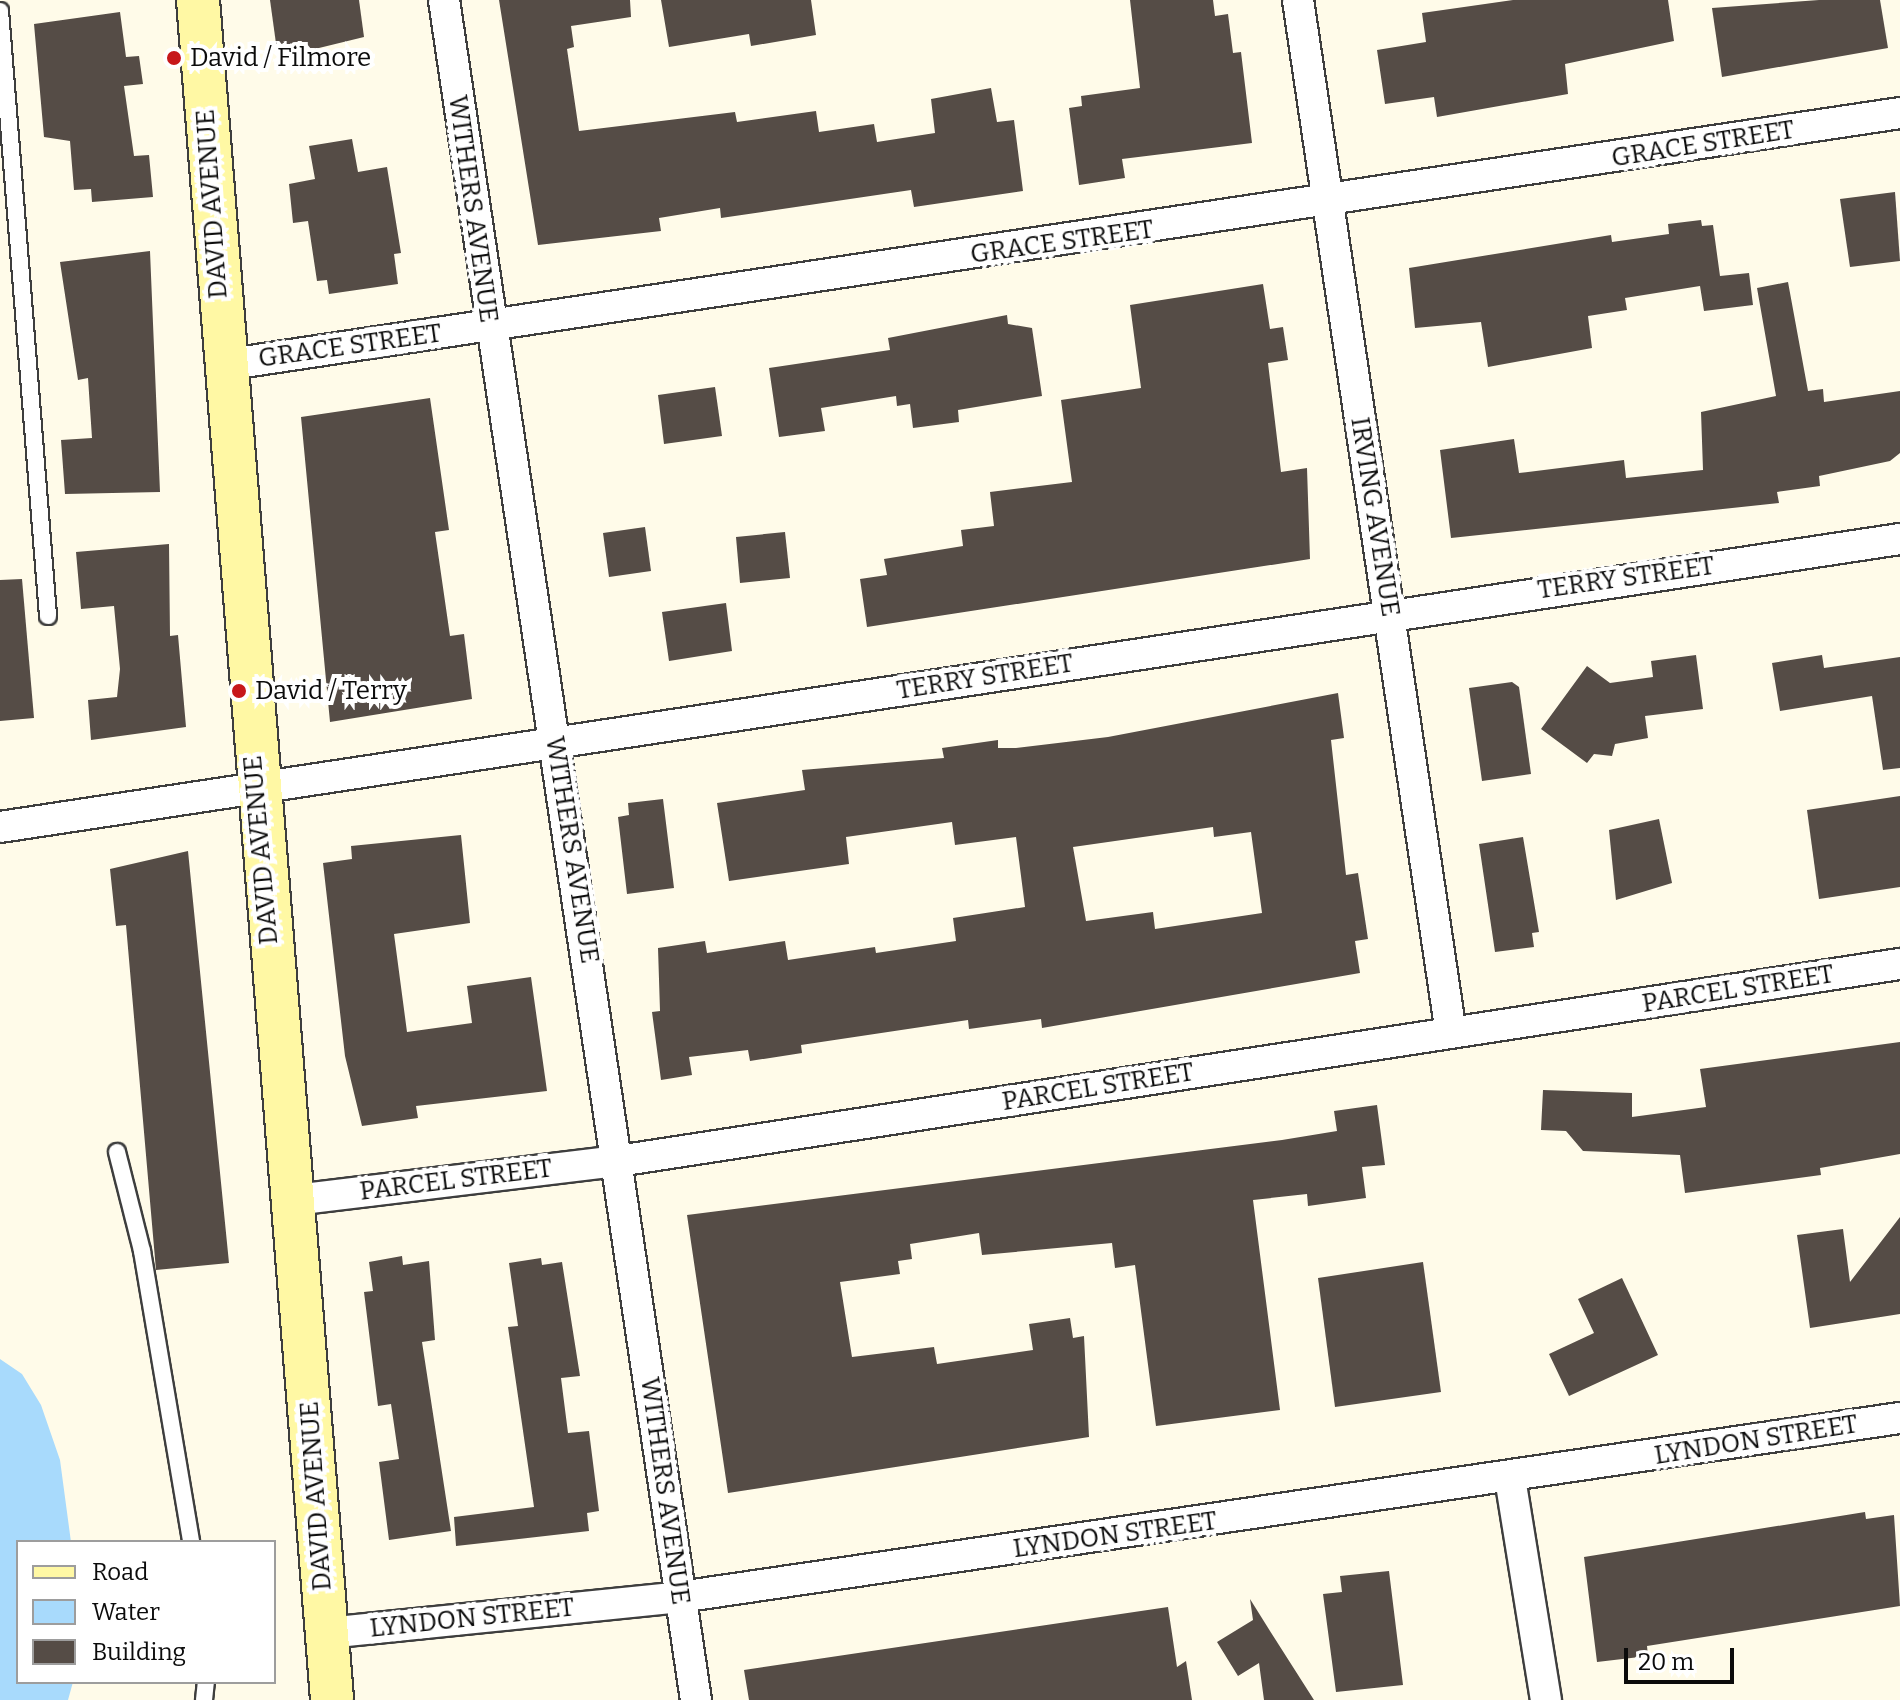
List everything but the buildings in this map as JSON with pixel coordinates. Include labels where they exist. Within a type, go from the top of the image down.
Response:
[{"type":"main road","name":"DAVID AVENUE","points":[[198,0],[254,785],[294,1200],[332,1700]]},
{"type":"street","name":"WITHERS AVENUE","points":[[444,0],[696,1700]]},
{"type":"street","name":"IRVING AVENUE","points":[[1298,0],[1324,203],[1390,611],[1451,1033]]},
{"type":"street","name":"GRACE STREET","points":[[224,365],[1324,203],[1900,113]]},
{"type":"street","name":"TERRY STREET","points":[[0,827],[254,785],[557,747],[1390,611],[1900,539]]},
{"type":"street","name":"PARCEL STREET","points":[[294,1200],[618,1161],[1900,964]]},
{"type":"street","name":"LYNDON STREET","points":[[327,1633],[680,1597],[1510,1478],[1900,1418]]},
{"type":"street","points":[[1510,1478],[1546,1700]]},
{"type":"lane","points":[[0,11],[48,616]]},
{"type":"lane","points":[[117,1152],[142,1251],[191,1540]]},
{"type":"water","points":[[0,1359],[22,1374],[41,1405],[60,1460],[71,1540],[16,1540],[16,1684],[72,1684],[68,1700],[0,1700]]},
{"type":"place","name":"David / Filmore","points":[[174,58]]},
{"type":"place","name":"David / Terry","points":[[239,691]]}]
